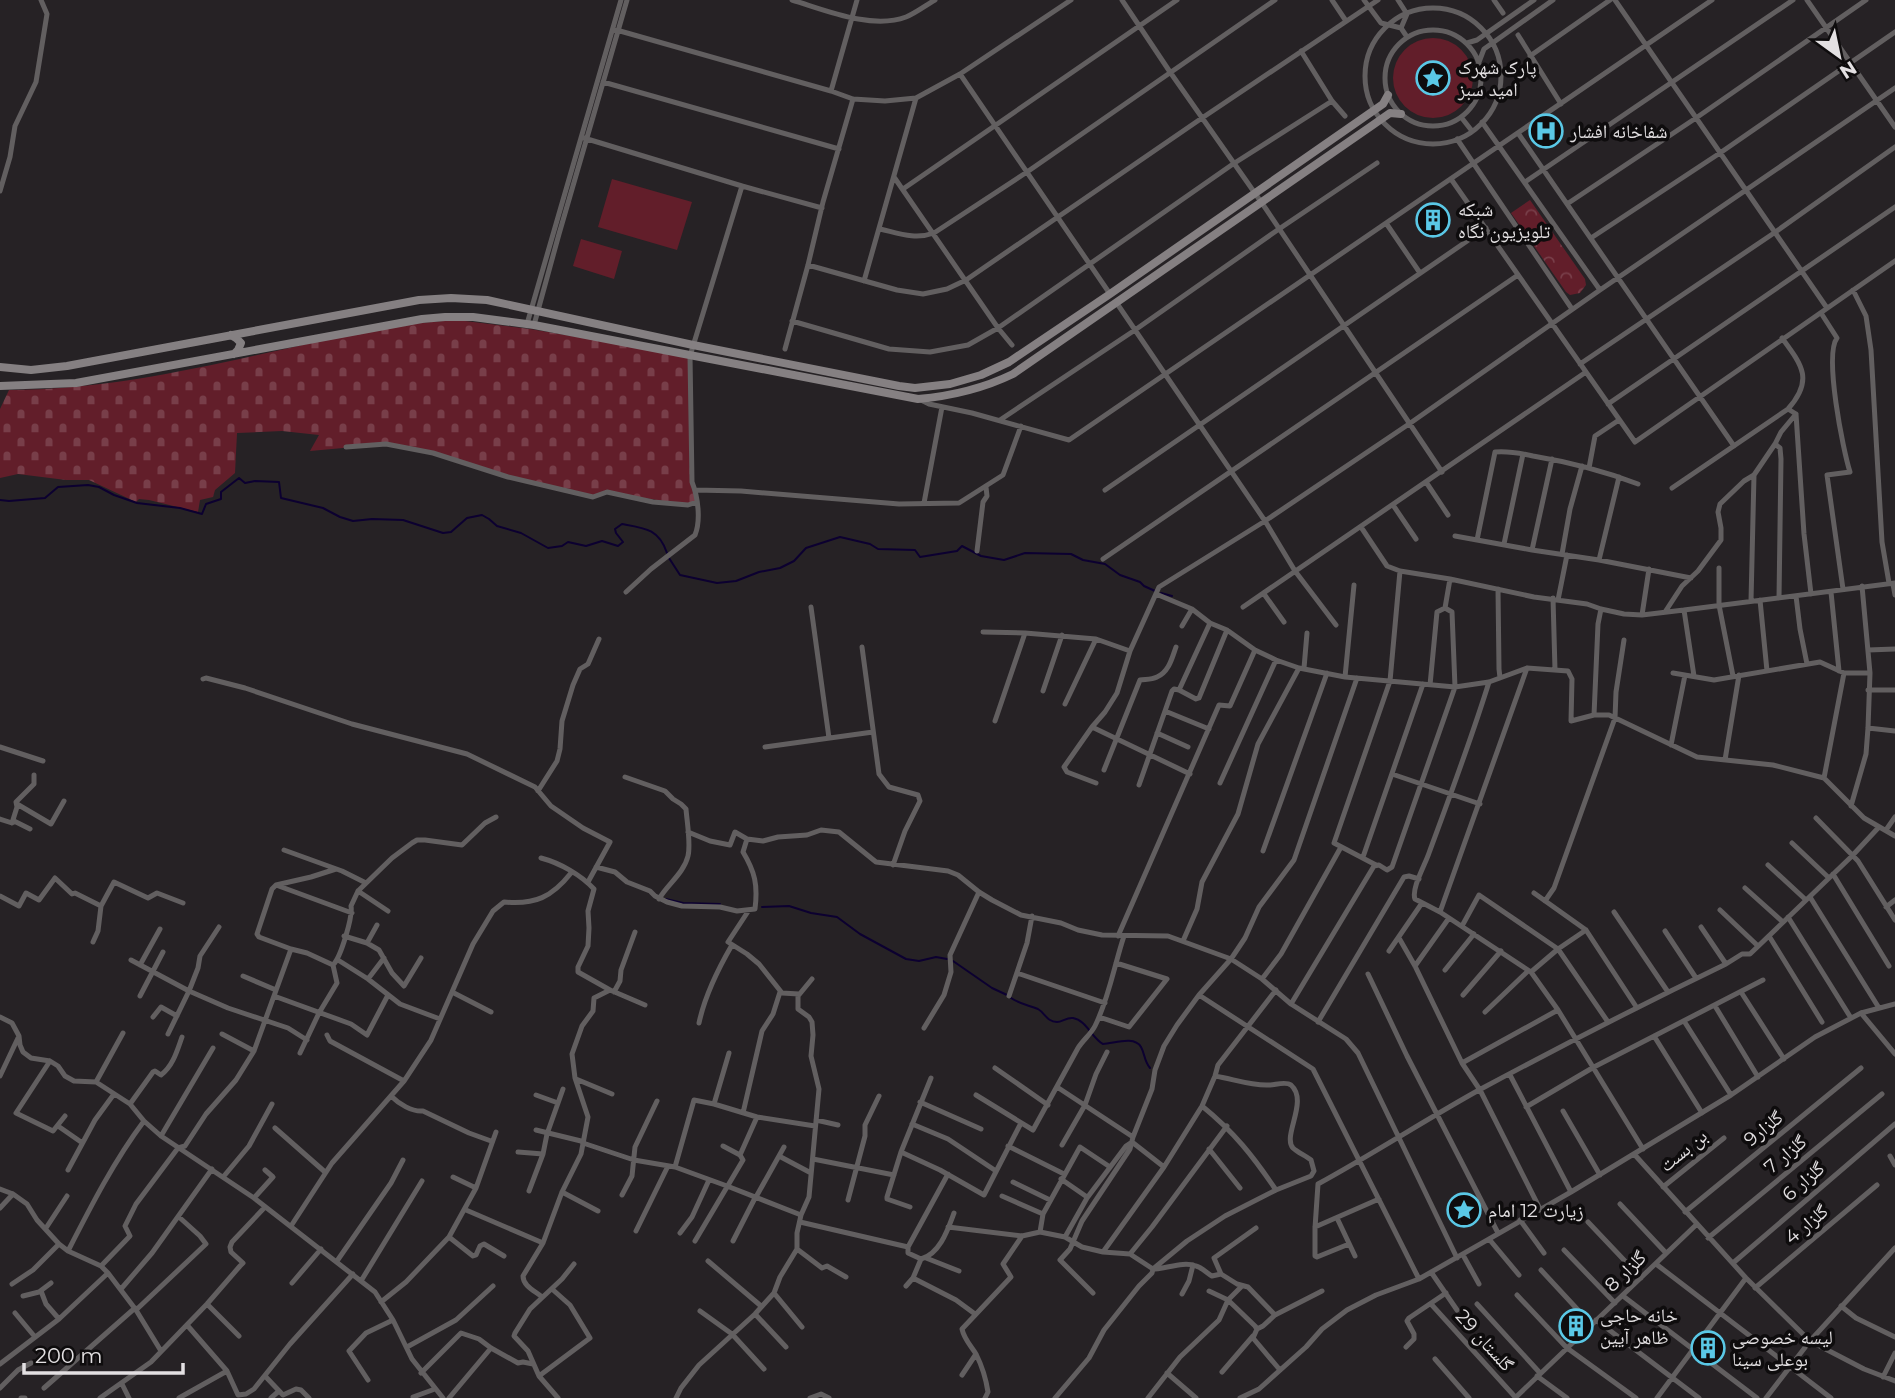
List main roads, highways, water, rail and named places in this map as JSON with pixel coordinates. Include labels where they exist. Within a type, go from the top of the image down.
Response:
[{"type":"waterway","points":[[0,500],[45,498],[58,487],[88,485],[137,503],[180,508],[202,514],[206,504],[221,499],[221,492],[239,478],[245,483],[279,482],[281,498],[323,508],[353,521],[403,520],[443,533],[451,532],[467,518],[482,515],[497,526],[521,533],[548,548],[562,546],[568,542],[586,546],[602,541],[618,546],[623,542],[615,529],[622,524],[655,534],[667,553]]},
{"type":"waterway","points":[[669,558],[680,575],[717,583],[736,581],[759,572],[780,568],[794,561],[806,548],[840,537],[870,544],[878,549],[915,550],[920,557],[957,551],[962,546],[981,556],[1004,560],[1025,553],[1071,554],[1083,560],[1105,564],[1120,575],[1155,591]]},
{"type":"waterway","points":[[1161,593],[1172,596]]},
{"type":"waterway","points":[[666,899],[683,903],[720,904]]},
{"type":"waterway","points":[[762,907],[789,906],[837,917],[860,934],[906,959],[947,959]]},
{"type":"waterway","points":[[953,961],[1007,995]]},
{"type":"waterway","points":[[1011,998],[1038,1009],[1054,1022],[1078,1019],[1103,1044],[1129,1041],[1138,1043],[1150,1068]]},
{"type":"place","name":"پارک شهرک امید سبز","points":[[1433,78]]},
{"type":"place","name":"شفاخانه افشار","points":[[1546,131]]},
{"type":"place","name":"شبکه تلویزیون نگاه","points":[[1433,220]]},
{"type":"place","name":"زیارت 12 امام","points":[[1464,1210]]},
{"type":"place","name":"خانه حاجی ظاهر آیین","points":[[1576,1326]]},
{"type":"place","name":"لیسه خصوصی بوعلی سینا","points":[[1708,1348]]}]
